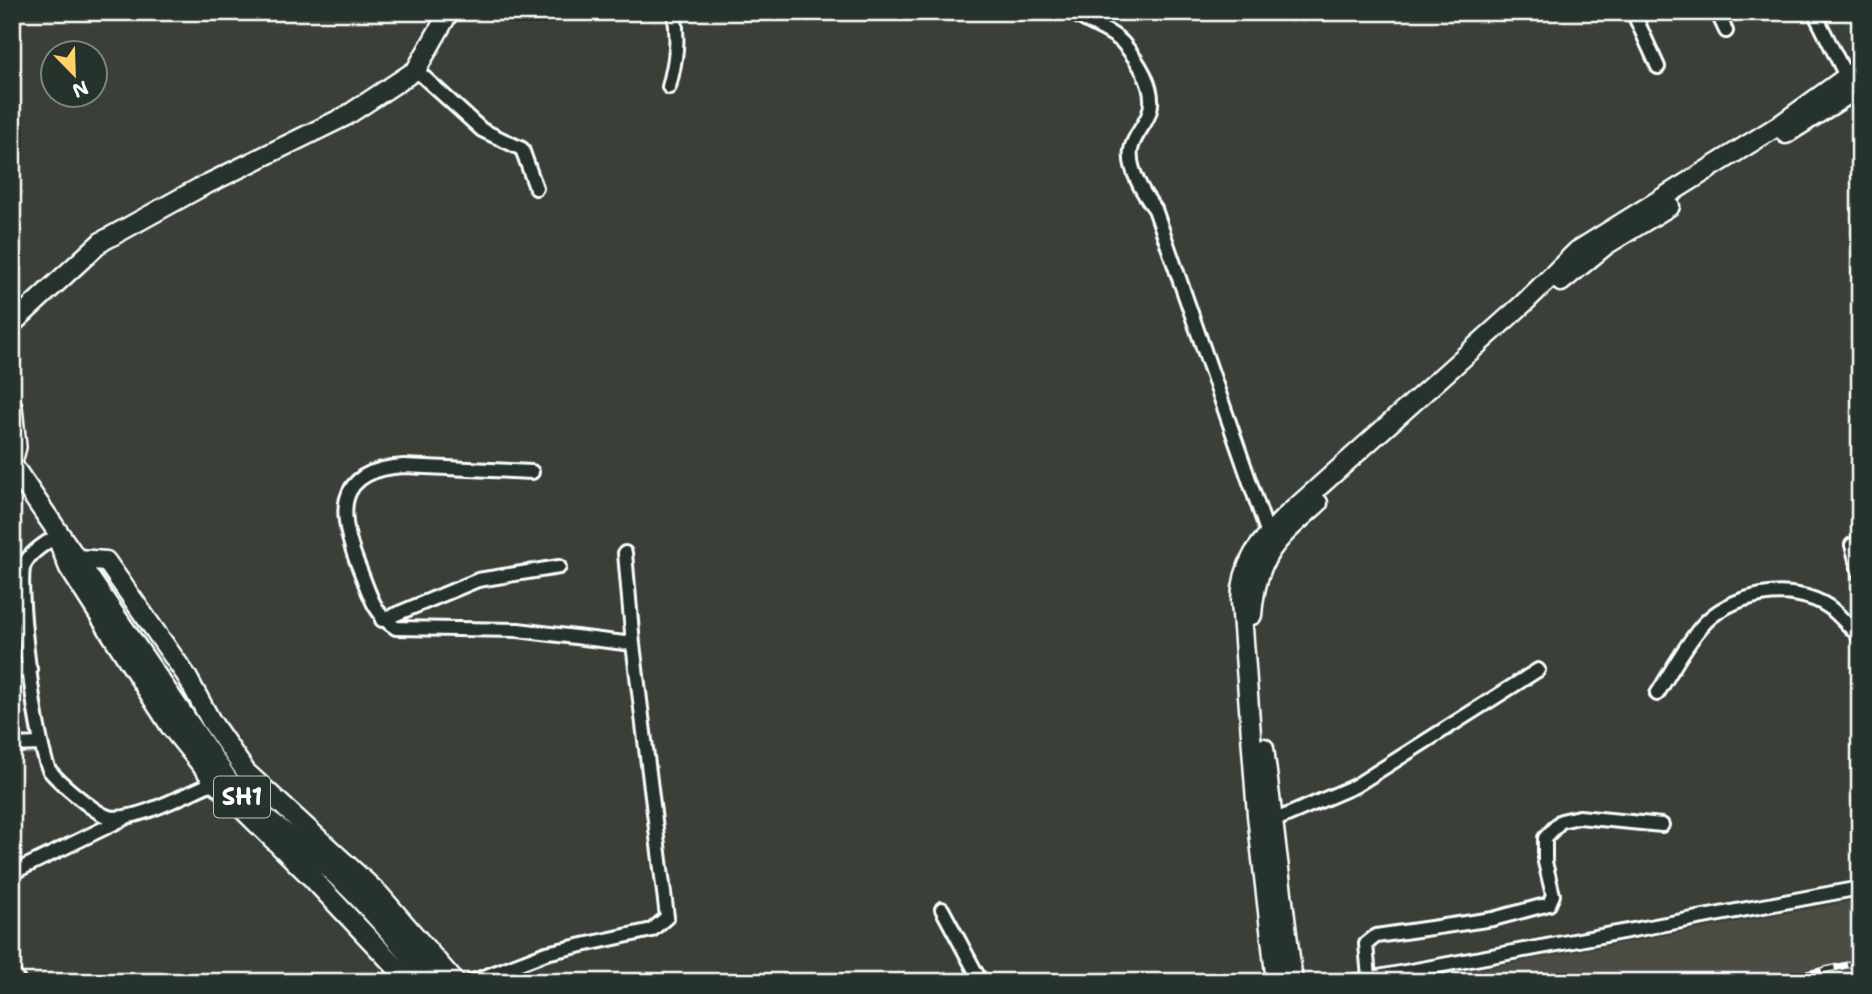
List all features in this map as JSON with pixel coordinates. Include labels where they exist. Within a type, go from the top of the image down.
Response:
[{"type":"main road","name":"SH1","points":[[12,407],[16,447],[12,464],[18,485],[78,559],[236,792],[265,820],[333,872],[364,901],[432,982]]},
{"type":"street","points":[[12,324],[101,242],[198,188],[346,116],[416,70],[449,12]]},
{"type":"street","points":[[669,87],[678,46],[674,12]]},
{"type":"street","points":[[1072,12],[1121,41],[1148,82],[1151,99],[1148,116],[1136,134],[1130,152],[1132,160],[1138,180],[1155,209],[1270,541],[1259,566],[1251,619],[1271,822],[1293,982]]},
{"type":"street","points":[[1633,12],[1658,67]]},
{"type":"street","points":[[1717,12],[1726,31]]},
{"type":"street","points":[[1276,982],[1257,815],[1241,601],[1241,579],[1253,554],[1578,267],[1606,245],[1855,80],[1814,12]]},
{"type":"street","points":[[416,70],[482,130],[522,149],[536,188]]},
{"type":"street","points":[[532,472],[404,466],[385,467],[359,478],[349,491],[343,516],[349,543],[382,620],[396,628],[518,630],[633,644]]},
{"type":"street","points":[[125,818],[107,817],[93,808],[50,770],[41,744],[30,669],[22,573],[30,555],[52,528],[69,568],[163,715],[215,782],[311,877],[410,982]]},
{"type":"street","points":[[1853,545],[1860,575]]},
{"type":"street","points":[[471,982],[546,953],[652,930],[667,917],[633,644],[625,553]]},
{"type":"street","points":[[78,559],[106,561],[186,675],[211,721],[246,772],[379,894],[455,982]]},
{"type":"street","points":[[382,620],[478,580],[559,567]]},
{"type":"street","points":[[1657,694],[1702,625],[1724,607],[1749,596],[1768,592],[1828,606],[1860,637]]},
{"type":"street","points":[[12,671],[30,669]]},
{"type":"street","points":[[1271,822],[1356,786],[1538,670]]},
{"type":"street","points":[[12,745],[41,744]]},
{"type":"street","points":[[12,873],[125,818],[215,782]]},
{"type":"street","points":[[1370,978],[1366,944],[1376,936],[1493,919],[1549,904],[1553,895],[1545,862],[1545,838],[1561,821],[1579,817],[1662,825]]},
{"type":"street","points":[[1351,982],[1860,888]]},
{"type":"street","points":[[942,909],[981,982]]},
{"type":"street","points":[[12,973],[19,982]]},
{"type":"shaded area","points":[[1860,900],[1860,982],[1411,982]]},
{"type":"railway","points":[[1771,982],[1860,962]]}]
